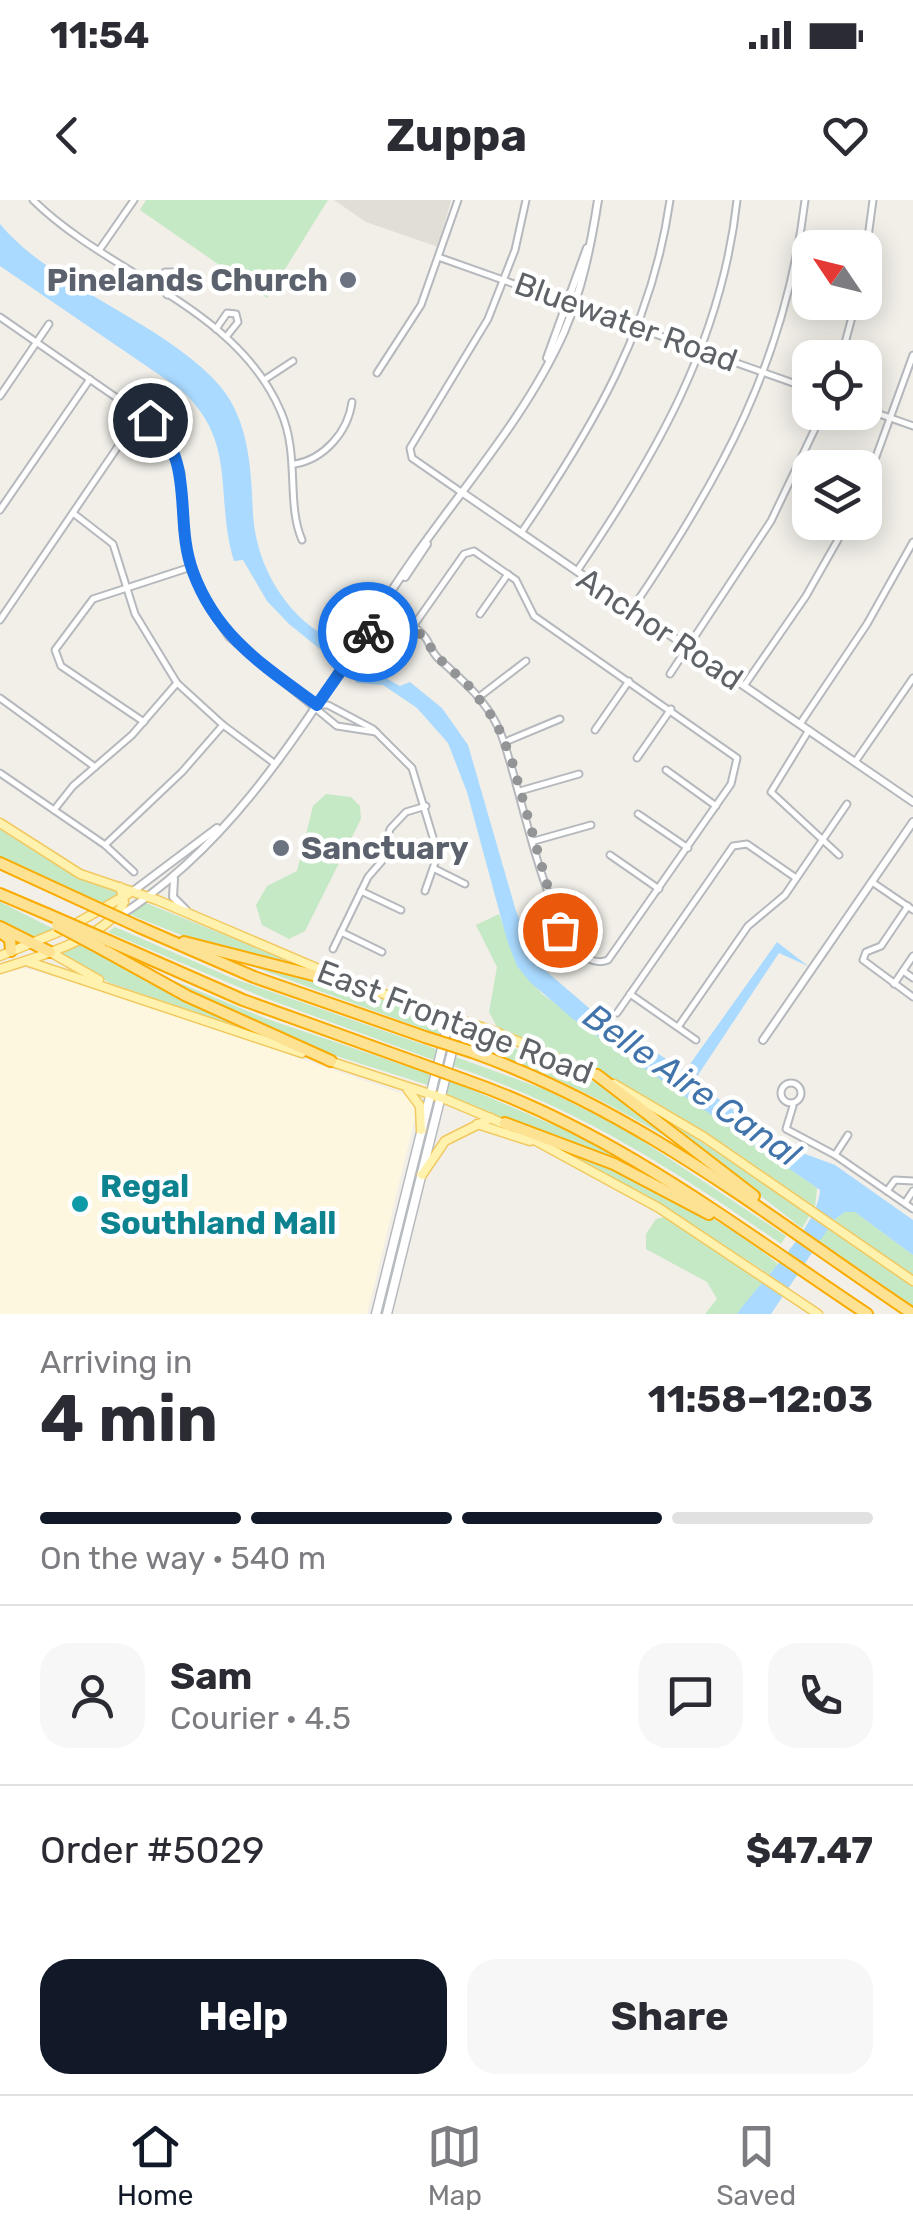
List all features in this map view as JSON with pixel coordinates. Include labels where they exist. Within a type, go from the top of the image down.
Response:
[{"type":"highway","points":[[0,863],[254,977],[546,1080],[616,1114],[913,1314]]},
{"type":"highway","points":[[0,894],[105,946],[195,999],[330,1061]]},
{"type":"highway","points":[[139,927],[237,958],[376,992]]},
{"type":"highway","points":[[0,929],[50,952]]},
{"type":"highway","points":[[0,929],[10,939],[6,954]]},
{"type":"highway","points":[[105,946],[539,1107],[610,1143],[867,1314]]},
{"type":"highway","points":[[597,1076],[743,1187],[775,1218]]},
{"type":"highway","points":[[504,1123],[614,1164],[760,1243]]},
{"type":"main road","name":"East Frontage Road","points":[[0,822],[74,870],[597,1076],[674,1118],[913,1281]]},
{"type":"main road","points":[[0,970],[50,952],[115,919],[125,891]]},
{"type":"main road","points":[[6,954],[68,928],[125,891]]},
{"type":"main road","points":[[50,952],[68,928]]},
{"type":"main road","points":[[50,952],[112,988]]},
{"type":"main road","points":[[26,961],[436,1096],[504,1123],[659,1208],[818,1314]]},
{"type":"main road","points":[[387,1314],[422,1176],[455,1017]]},
{"type":"main road","points":[[400,1084],[419,1103],[421,1130]]},
{"type":"main road","points":[[376,1314],[421,1130],[436,1096]]},
{"type":"main road","points":[[422,1176],[437,1149],[472,1123],[491,1118]]},
{"type":"main road","points":[[472,1123],[558,1152]]},
{"type":"street","points":[[32,200],[216,328],[264,380],[284,420],[294,464],[295,514],[302,540]]},
{"type":"street","points":[[42,209],[48,200]]},
{"type":"street","points":[[100,249],[134,200]]},
{"type":"street","points":[[377,374],[419,310],[441,258],[458,200]]},
{"type":"street","points":[[505,278],[526,200]]},
{"type":"street","points":[[115,919],[175,876],[276,764],[463,493],[544,366],[572,303],[598,200]]},
{"type":"street","points":[[521,533],[594,423],[638,327],[660,254],[670,200]]},
{"type":"street","points":[[576,571],[657,449],[701,350],[723,279],[737,200]]},
{"type":"street","points":[[632,609],[716,481],[764,372],[794,270],[805,200]]},
{"type":"street","points":[[870,230],[874,200]]},
{"type":"street","name":"Bluewater Road","points":[[441,258],[792,382]]},
{"type":"street","points":[[155,286],[165,272],[174,272],[176,279],[167,294]]},
{"type":"street","name":"Anchor Road","points":[[505,278],[475,346],[413,440],[410,454],[913,802]]},
{"type":"street","points":[[216,328],[228,314],[236,314],[238,322],[226,337]]},
{"type":"street","points":[[0,317],[140,414],[169,441],[179,464],[190,567],[211,611],[240,648],[317,705],[332,723],[344,729],[376,732]]},
{"type":"street","points":[[0,396],[49,324]]},
{"type":"street","points":[[880,450],[913,355]]},
{"type":"street","points":[[264,380],[293,361]]},
{"type":"street","points":[[0,510],[90,379]]},
{"type":"street","points":[[294,464],[323,454],[351,415],[352,402]]},
{"type":"street","points":[[0,620],[140,414]]},
{"type":"street","points":[[882,415],[913,426]]},
{"type":"street","points":[[670,674],[771,521],[814,430]]},
{"type":"street","points":[[73,513],[111,541],[124,588],[153,648],[177,683],[223,725],[276,764]]},
{"type":"street","points":[[744,686],[806,596],[838,540]]},
{"type":"street","points":[[800,724],[868,624],[913,542]]},
{"type":"street","points":[[381,612],[412,628],[479,697],[505,742],[560,930],[581,958],[602,962],[615,953],[716,806],[738,764],[734,753],[531,614],[518,582],[470,551],[412,628]]},
{"type":"street","points":[[144,722],[61,666],[55,655],[87,604],[190,567]]},
{"type":"street","points":[[480,614],[508,574]]},
{"type":"street","points":[[479,697],[526,661]]},
{"type":"street","points":[[855,762],[913,678]]},
{"type":"street","points":[[595,730],[629,681]]},
{"type":"street","points":[[54,810],[69,790],[144,722],[177,683]]},
{"type":"street","points":[[0,698],[96,768]]},
{"type":"street","points":[[317,705],[338,711],[376,732],[412,768],[438,850],[435,870],[424,891]]},
{"type":"street","points":[[637,758],[671,709]]},
{"type":"street","points":[[332,723],[338,711]]},
{"type":"street","points":[[505,742],[560,719]]},
{"type":"street","points":[[105,845],[182,772],[223,725]]},
{"type":"street","points":[[809,730],[771,788],[772,794],[839,855]]},
{"type":"street","points":[[666,770],[716,806]]},
{"type":"street","points":[[0,774],[105,845],[134,872]]},
{"type":"street","points":[[520,790],[579,774]]},
{"type":"street","points":[[678,1027],[745,930],[781,899],[846,804]]},
{"type":"street","points":[[333,949],[360,891],[382,861],[392,826],[406,812],[426,806]]},
{"type":"street","points":[[638,814],[688,848]]},
{"type":"street","points":[[764,1040],[913,822]]},
{"type":"street","points":[[125,891],[223,825]]},
{"type":"street","points":[[534,841],[591,825]]},
{"type":"street","points":[[617,1013],[738,843],[750,846],[796,878]]},
{"type":"street","points":[[610,855],[659,889]]},
{"type":"street","points":[[435,870],[465,884]]},
{"type":"street","points":[[175,876],[173,896],[190,915]]},
{"type":"street","points":[[872,882],[910,908],[881,946],[863,956],[866,964],[913,996]]},
{"type":"street","points":[[360,891],[401,910]]},
{"type":"street","points":[[341,932],[382,952]]},
{"type":"street","points":[[894,984],[913,956]]},
{"type":"street","points":[[903,971],[913,978]]},
{"type":"street","points":[[630,994],[696,1040]]},
{"type":"street","points":[[793,1106],[780,1097],[792,1082],[800,1090],[786,1129],[835,1154],[913,1209]]},
{"type":"street","points":[[835,1154],[848,1136]]},
{"type":"street","points":[[888,1191],[895,1180],[913,1180]]},
{"type":"street","points":[[905,1204],[913,1191]]},
{"type":"shaded area","points":[[334,200],[451,200],[438,247],[366,222]]},
{"type":"shaded area","points":[[23,968],[97,988],[411,1097],[416,1114],[367,1314],[0,1314],[0,974]]},
{"type":"green space","points":[[146,200],[328,200],[267,298],[140,210]]},
{"type":"green space","points":[[326,794],[351,797],[360,806],[361,819],[305,931],[289,939],[262,925],[256,905],[267,886],[297,871],[313,806]]},
{"type":"green space","points":[[0,826],[55,864],[114,889],[118,895],[79,915],[102,903],[0,856]]},
{"type":"green space","points":[[0,902],[54,929],[36,938],[0,921]]},
{"type":"green space","points":[[146,903],[309,969],[206,945],[131,915],[133,912],[81,942],[287,1044],[110,983],[62,956],[60,952]]},
{"type":"green space","points":[[499,914],[518,964],[542,994],[817,1188],[815,1208],[634,1091],[497,1027],[489,1012],[497,967],[476,925]]},
{"type":"green space","points":[[115,927],[232,978],[436,1049],[434,1060],[265,998],[108,932]]},
{"type":"green space","points":[[232,959],[357,991],[441,1019],[440,1035]]},
{"type":"green space","points":[[160,975],[267,1019],[430,1074],[428,1085],[311,1048]]},
{"type":"green space","points":[[463,1026],[604,1086],[709,1164],[588,1094],[459,1042]]},
{"type":"green space","points":[[456,1057],[546,1090],[626,1130],[786,1236],[781,1244],[702,1190],[584,1121],[453,1066]]},
{"type":"green space","points":[[449,1080],[600,1145],[668,1185],[446,1096]]},
{"type":"green space","points":[[636,1099],[803,1209],[810,1215],[802,1228]]},
{"type":"green space","points":[[535,1136],[693,1208],[778,1264],[737,1314],[705,1314],[717,1299],[707,1282],[646,1249],[646,1234],[656,1219],[665,1217],[759,1280],[764,1271],[630,1187]]},
{"type":"green space","points":[[845,1212],[855,1212],[913,1255],[913,1277],[833,1221]]},
{"type":"green space","points":[[829,1227],[913,1284],[913,1306],[819,1241]]},
{"type":"water","name":"Belle Aire Canal","points":[[0,224],[49,268],[171,344],[220,386],[243,431],[250,464],[255,534],[277,589],[317,631],[400,686],[410,682],[442,708],[468,745],[516,911],[539,965],[596,1014],[685,1071],[777,942],[808,966],[779,953],[694,1081],[781,1145],[835,1165],[913,1220],[913,1255],[855,1212],[845,1212],[834,1220],[771,1314],[737,1314],[798,1238],[817,1205],[820,1190],[573,1019],[530,982],[517,966],[507,940],[467,792],[448,743],[417,708],[383,685],[357,683],[350,675],[352,662],[331,658],[267,601],[243,560],[234,561],[218,449],[198,409],[180,389],[0,266]]},
{"type":"way so far","points":[[368,632],[383,609],[407,623],[426,638],[434,654],[458,674],[488,710],[511,758],[560,930]]},
{"type":"place","name":"Pinelands Church","points":[[348,280]]},
{"type":"place","name":"Sanctuary","points":[[281,848]]},
{"type":"place","name":"Regal Southland Mall","points":[[80,1204]]},
{"type":"route","points":[[150,420],[169,441],[179,464],[190,567],[211,611],[244,652],[317,705],[368,632]]}]
